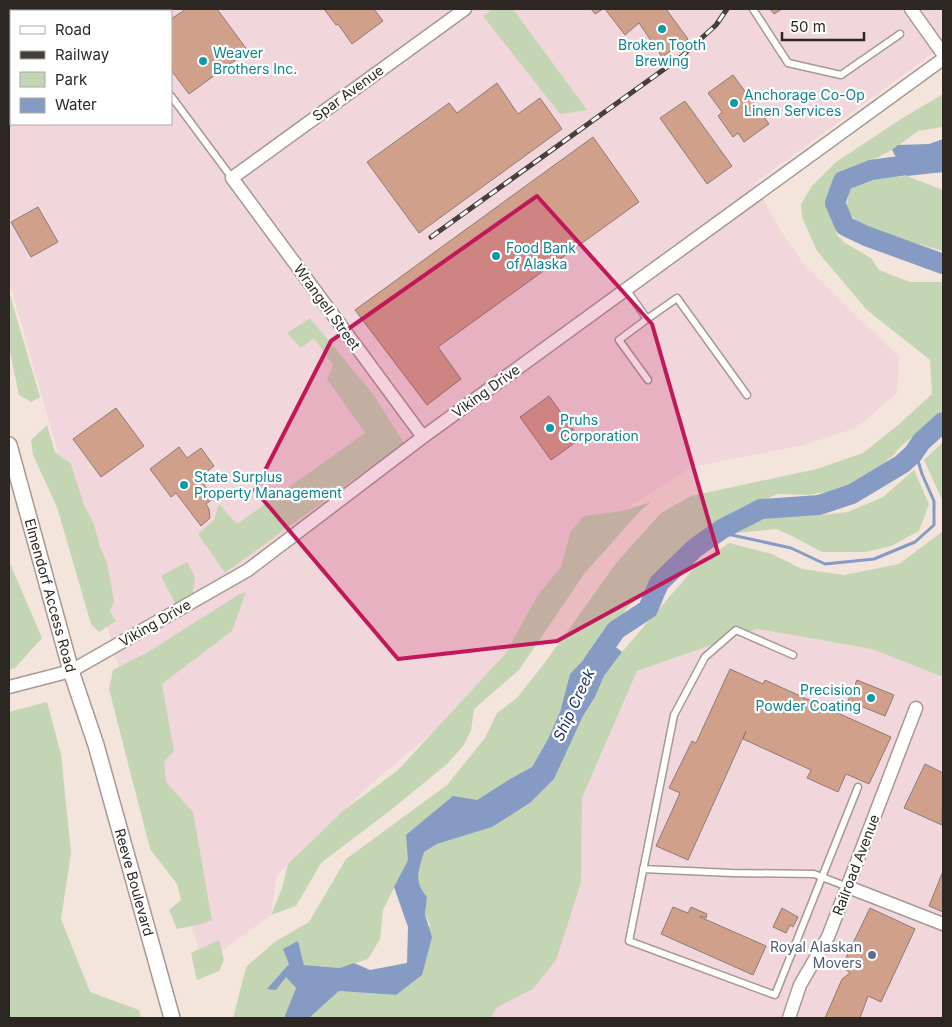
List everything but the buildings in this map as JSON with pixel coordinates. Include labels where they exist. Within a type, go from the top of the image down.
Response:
[{"type":"street","name":"Spar Avenue","points":[[232,178],[465,9]]},
{"type":"street","points":[[911,9],[943,54]]},
{"type":"street","name":"Viking Drive","points":[[9,687],[70,671],[248,570],[423,437],[943,59]]},
{"type":"street","name":"Wrangell Street","points":[[232,178],[423,437]]},
{"type":"street","name":"Elmendorf Access Road","points":[[9,445],[70,671],[96,745]]},
{"type":"street","name":"Railroad Avenue","points":[[789,1018],[800,985],[828,937],[916,708]]},
{"type":"street","name":"Reeve Boulevard","points":[[96,745],[172,1018]]},
{"type":"street","points":[[848,886],[943,924]]},
{"type":"lane","points":[[753,9],[788,63],[841,75],[900,34]]},
{"type":"lane","points":[[172,97],[232,178]]},
{"type":"lane","points":[[626,289],[647,319]]},
{"type":"lane","points":[[648,380],[619,340],[677,298],[748,394]]},
{"type":"lane","points":[[793,655],[736,630],[706,657],[674,715],[629,941],[776,994],[858,788]]},
{"type":"lane","points":[[643,869],[814,874],[848,886]]},
{"type":"highlighted area","points":[[537,196],[652,324],[718,553],[557,641],[398,659],[255,490],[331,341]]},
{"type":"shaded area","points":[[9,9],[943,9],[943,46],[755,183],[777,225],[805,266],[899,357],[897,393],[856,428],[804,445],[692,467],[594,529],[537,596],[506,653],[433,732],[369,786],[277,875],[271,915],[203,965],[9,280]]},
{"type":"shaded area","points":[[757,629],[872,649],[943,677],[943,1018],[491,1018],[496,1008],[533,989],[555,961],[581,883],[582,798],[637,671]]},
{"type":"green space","points":[[493,9],[513,9],[587,110],[560,114],[483,16]]},
{"type":"green space","points":[[943,94],[943,127],[918,131],[892,150],[847,173],[835,186],[831,202],[837,235],[845,243],[871,258],[879,270],[910,282],[943,282],[943,410],[874,471],[843,489],[809,495],[777,494],[729,517],[682,551],[651,586],[628,607],[604,638],[570,674],[560,712],[548,739],[532,767],[477,800],[408,860],[383,910],[380,939],[368,959],[340,968],[304,965],[298,941],[286,977],[296,988],[284,1018],[233,1018],[246,967],[276,941],[309,922],[346,859],[447,785],[485,738],[497,713],[517,698],[617,562],[661,513],[691,496],[817,469],[863,453],[897,426],[932,394],[930,360],[867,310],[817,251],[802,217],[801,204],[812,186],[836,162]]},
{"type":"green space","points":[[907,176],[943,190],[943,251],[863,228],[846,209],[850,188],[861,179]]},
{"type":"green space","points":[[9,292],[40,397],[31,402],[19,395],[9,347]]},
{"type":"green space","points":[[310,318],[373,394],[404,443],[225,573],[198,534],[214,520],[219,504],[237,524],[365,433],[327,379],[333,365],[314,338],[301,348],[287,333]]},
{"type":"green space","points":[[47,425],[55,452],[71,464],[84,505],[94,524],[100,547],[107,563],[114,601],[110,612],[116,621],[99,632],[91,624],[57,507],[33,455],[31,440]]},
{"type":"green space","points":[[943,442],[943,502],[924,460]]},
{"type":"green space","points":[[914,470],[929,504],[919,531],[891,546],[866,552],[822,552],[776,529],[736,533],[768,516],[822,515],[848,512],[883,497]]},
{"type":"green space","points":[[651,502],[641,510],[584,574],[519,670],[474,709],[471,731],[463,746],[447,764],[321,863],[296,906],[271,915],[282,888],[288,864],[344,810],[398,770],[506,653],[537,596],[561,567],[571,531],[584,516],[622,511]]},
{"type":"green space","points":[[943,531],[943,677],[872,649],[757,629],[637,671],[582,798],[581,883],[556,960],[533,989],[496,1008],[491,1018],[309,1018],[339,991],[396,995],[430,925],[425,915],[427,897],[420,885],[418,875],[424,852],[437,844],[492,827],[530,803],[554,779],[604,676],[622,652],[695,567],[729,543],[772,554],[802,569],[844,575],[899,564]]},
{"type":"green space","points":[[9,561],[42,638],[15,668],[9,670]]},
{"type":"green space","points":[[187,562],[195,577],[193,593],[176,605],[161,576]]},
{"type":"green space","points":[[246,592],[232,631],[162,684],[174,751],[164,762],[166,782],[193,812],[212,920],[177,929],[169,910],[181,900],[177,884],[150,849],[109,689],[113,670],[150,651],[238,595]]},
{"type":"green space","points":[[47,702],[61,754],[71,853],[61,919],[90,992],[139,1010],[141,1018],[9,1018],[9,712]]},
{"type":"green space","points":[[219,940],[224,960],[219,971],[197,980],[191,953]]},
{"type":"water","points":[[943,139],[943,172],[907,176],[892,150],[898,145],[929,144]]},
{"type":"water","points":[[604,638],[622,652],[604,676],[554,779],[530,803],[492,827],[437,844],[424,852],[418,875],[420,885],[427,897],[425,915],[432,937],[422,975],[396,995],[339,991],[309,1018],[284,1018],[296,988],[286,977],[276,990],[267,989],[289,964],[283,949],[298,941],[304,965],[340,968],[354,963],[370,970],[407,963],[408,927],[394,887],[408,860],[406,835],[453,796],[477,800],[532,767],[548,739],[560,712],[570,674]]},
{"type":"waterway","name":"Ship Creek","points":[[943,162],[871,170],[843,181],[835,203],[845,226],[866,236],[943,264]]},
{"type":"waterway","name":"Ship Creek","points":[[593,663],[616,630],[648,609],[659,583],[695,548],[722,529],[761,509],[819,505],[852,494],[902,464],[913,454],[921,442],[943,422]]},
{"type":"waterway","points":[[718,532],[791,548],[825,564],[874,559],[915,542],[934,525],[934,501],[922,474],[915,451]]},
{"type":"railway","points":[[431,237],[681,57],[716,25],[727,9]]},
{"type":"place","name":"Broken Tooth Brewing","points":[[662,29]]},
{"type":"place","name":"Weaver Brothers Inc.","points":[[203,61]]},
{"type":"place","name":"Anchorage Co-Op Linen Services","points":[[734,103]]},
{"type":"place","name":"Food Bank of Alaska","points":[[496,256]]},
{"type":"place","name":"Pruhs Corporation","points":[[550,428]]},
{"type":"place","name":"State Surplus Property Management","points":[[184,485]]},
{"type":"place","name":"Precision Powder Coating","points":[[871,698]]},
{"type":"place","name":"Royal Alaskan Movers","points":[[872,955]]}]
